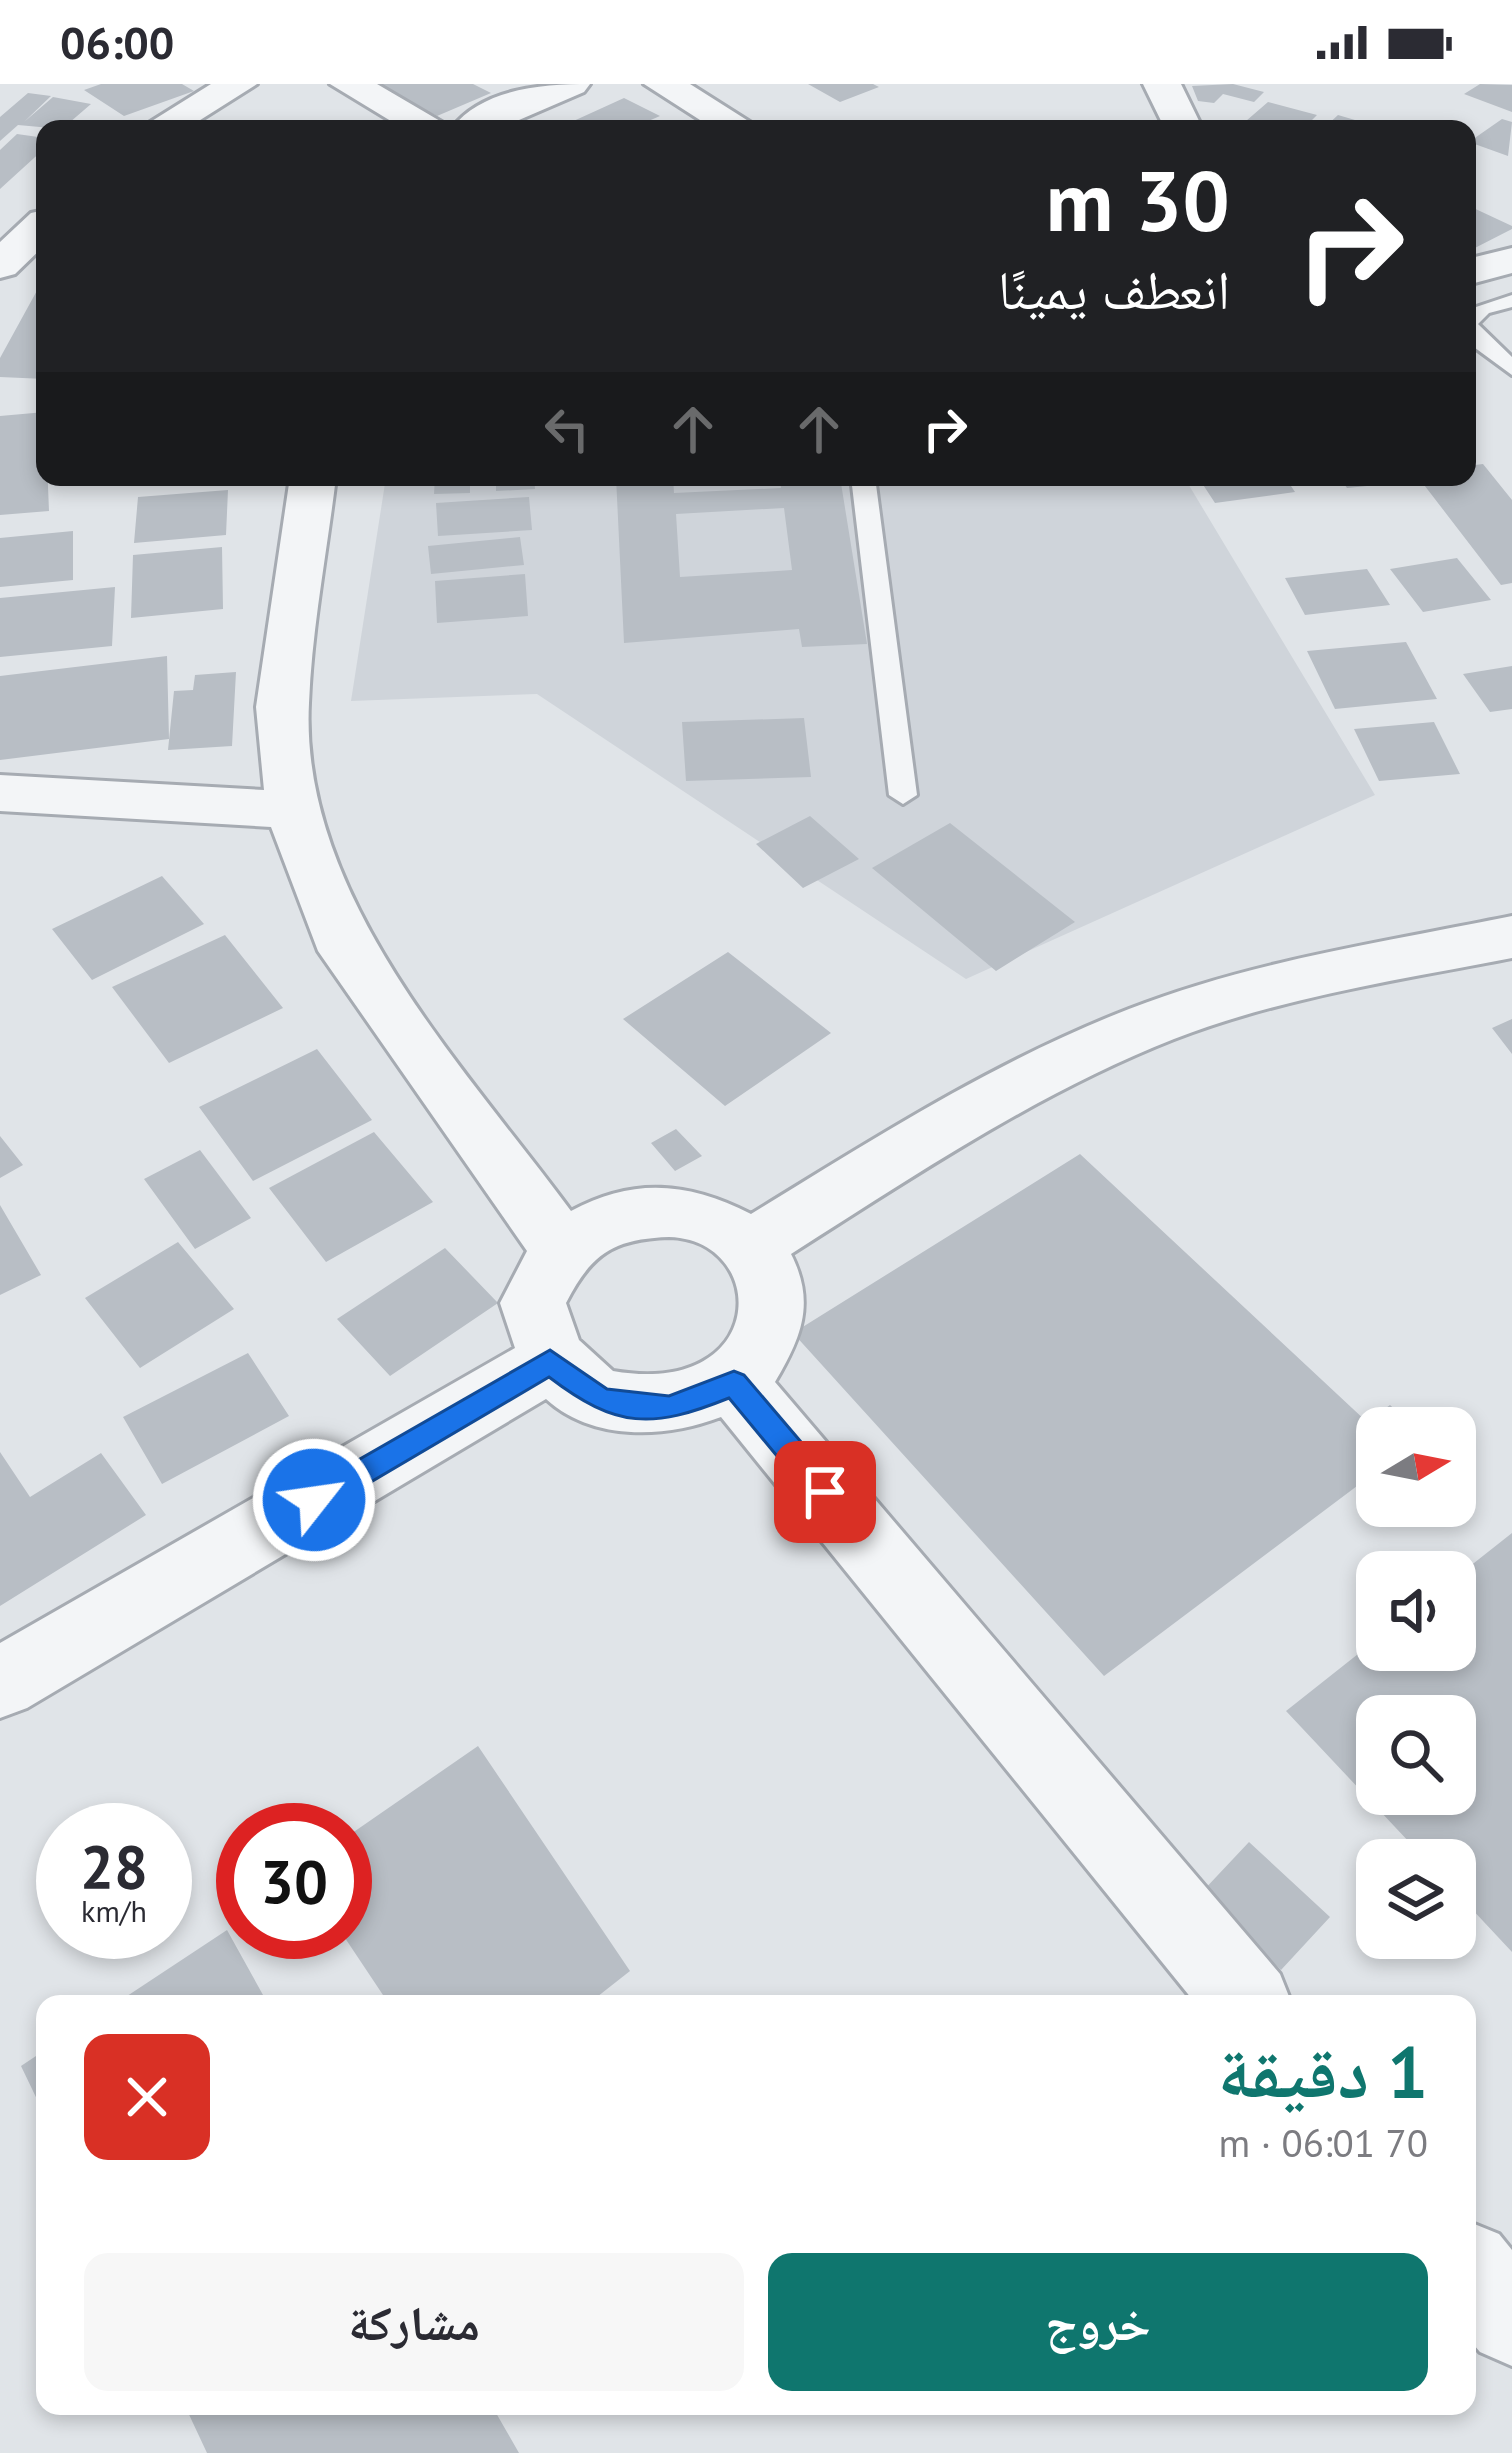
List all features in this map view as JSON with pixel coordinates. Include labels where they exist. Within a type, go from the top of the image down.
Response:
[{"type":"street","points":[[174,120],[238,84]]},
{"type":"street","points":[[349,84],[417,120]]},
{"type":"street","points":[[486,120],[572,84]]},
{"type":"street","points":[[663,84],[726,120]]},
{"type":"street","points":[[1162,84],[1180,120]]},
{"type":"street","points":[[0,265],[36,231]]},
{"type":"street","points":[[1476,270],[1512,260]]},
{"type":"street","points":[[313,486],[282,706],[293,810],[338,936],[561,1248]]},
{"type":"street","points":[[0,793],[293,810]]},
{"type":"street","points":[[751,1246],[994,1098],[1110,1040],[1272,986],[1512,938]]},
{"type":"street","points":[[621,1214],[693,1214],[751,1246],[775,1291],[770,1341],[734,1383],[670,1408],[601,1400],[550,1362],[533,1304],[561,1248],[621,1214]]},
{"type":"street","points":[[0,1683],[550,1362]]},
{"type":"street","points":[[734,1383],[1243,1995]]},
{"type":"street","points":[[1476,2277],[1512,2320]]},
{"type":"lane","points":[[1476,314],[1482,308],[1512,302]]},
{"type":"lane","points":[[1476,339],[1512,368]]},
{"type":"lane","points":[[864,486],[903,795]]},
{"type":"shaded area","points":[[385,486],[1189,486],[1375,795],[966,979],[537,694],[351,701]]},
{"type":"building","points":[[101,84],[182,84],[194,91],[124,116],[84,90]]},
{"type":"building","points":[[376,84],[473,84],[491,93],[437,116]]},
{"type":"building","points":[[808,84],[873,84],[879,87],[840,102]]},
{"type":"building","points":[[1233,84],[1264,92],[1254,102],[1223,94],[1214,103],[1198,101],[1192,86]]},
{"type":"building","points":[[1480,84],[1512,85],[1512,112],[1464,94]]},
{"type":"building","points":[[28,93],[51,96],[24,122],[53,97],[91,104],[72,120],[18,125],[0,141],[0,117]]},
{"type":"building","points":[[624,98],[660,116],[651,120],[576,120]]},
{"type":"building","points":[[1268,102],[1317,115],[1312,120],[1247,120]]},
{"type":"building","points":[[1502,119],[1512,122],[1508,156],[1476,145],[1476,137]]},
{"type":"building","points":[[17,134],[36,137],[36,156],[0,189],[0,150]]},
{"type":"building","points":[[1476,209],[1512,226],[1476,247]]},
{"type":"building","points":[[36,292],[36,379],[0,377],[0,358]]},
{"type":"building","points":[[36,413],[36,486],[48,486],[49,511],[0,515],[0,416]]},
{"type":"building","points":[[1483,464],[1512,500],[1512,583],[1501,585],[1425,486],[1476,486],[1476,465]]},
{"type":"building","points":[[434,486],[470,486],[470,493],[434,494]]},
{"type":"building","points":[[496,486],[535,486],[535,489],[496,491]]},
{"type":"building","points":[[616,486],[674,486],[674,493],[841,486],[867,644],[802,647],[799,629],[624,643]],"holes":[[[784,508],[792,570],[680,577],[676,514]]]},
{"type":"building","points":[[1204,486],[1291,486],[1295,492],[1215,503]]},
{"type":"building","points":[[228,490],[226,535],[134,543],[138,497]]},
{"type":"building","points":[[529,497],[532,530],[438,536],[436,503]]},
{"type":"building","points":[[73,531],[73,580],[0,587],[0,538]]},
{"type":"building","points":[[520,537],[524,565],[431,574],[428,546]]},
{"type":"building","points":[[222,547],[223,609],[131,618],[133,555]]},
{"type":"building","points":[[1457,558],[1491,600],[1423,612],[1390,569]]},
{"type":"building","points":[[1367,569],[1390,605],[1305,615],[1285,578]]},
{"type":"building","points":[[525,574],[528,616],[437,623],[435,581]]},
{"type":"building","points":[[115,587],[112,646],[0,657],[0,598]]},
{"type":"building","points":[[1406,642],[1437,699],[1335,709],[1307,651]]},
{"type":"building","points":[[167,656],[169,739],[0,760],[0,676]]},
{"type":"building","points":[[1512,666],[1512,709],[1490,712],[1463,674]]},
{"type":"building","points":[[236,672],[232,746],[168,750],[174,691],[193,690],[195,675]]},
{"type":"building","points":[[804,718],[811,777],[686,781],[682,722]]},
{"type":"building","points":[[1434,722],[1460,774],[1379,781],[1354,729]]},
{"type":"building","points":[[810,816],[859,859],[803,888],[756,844]]},
{"type":"building","points":[[950,823],[1075,922],[996,971],[872,868]]},
{"type":"building","points":[[162,876],[204,924],[92,980],[52,929]]},
{"type":"building","points":[[225,935],[283,1008],[169,1063],[112,987]]},
{"type":"building","points":[[728,952],[831,1033],[725,1106],[623,1019]]},
{"type":"building","points":[[1512,1019],[1512,1054],[1492,1028]]},
{"type":"building","points":[[317,1049],[372,1120],[253,1181],[199,1107]]},
{"type":"building","points":[[676,1129],[702,1156],[675,1171],[651,1143]]},
{"type":"building","points":[[374,1132],[433,1202],[326,1262],[269,1188]]},
{"type":"building","points":[[0,1136],[23,1165],[0,1178]]},
{"type":"building","points":[[200,1150],[251,1218],[195,1249],[144,1179]]},
{"type":"building","points":[[1080,1154],[1356,1412],[1356,1487],[1104,1676],[793,1333]]},
{"type":"building","points":[[0,1205],[41,1275],[0,1295]]},
{"type":"building","points":[[178,1242],[234,1309],[140,1368],[85,1298]]},
{"type":"building","points":[[445,1248],[498,1303],[390,1376],[337,1319]]},
{"type":"building","points":[[248,1353],[289,1416],[162,1484],[123,1417]]},
{"type":"building","points":[[0,1452],[30,1497],[101,1453],[146,1515],[0,1606]]},
{"type":"building","points":[[1512,1533],[1512,1952],[1476,1913],[1476,1839],[1406,1839],[1384,1815],[1476,1815],[1476,1695],[1356,1695],[1356,1786],[1286,1711],[1356,1656],[1356,1671],[1476,1671],[1476,1561]]},
{"type":"building","points":[[478,1746],[630,1971],[599,1995],[383,1995],[359,1959],[372,1959],[372,1819]]},
{"type":"building","points":[[1249,1842],[1330,1917],[1281,1970],[1201,1893]]},
{"type":"building","points":[[216,1937],[216,1959],[243,1959],[263,1995],[129,1995],[183,1959],[192,1959],[192,1953]]},
{"type":"building","points":[[36,2056],[36,2097],[21,2066]]},
{"type":"building","points":[[189,2415],[497,2415],[519,2453],[207,2453]]},
{"type":"route","points":[[314,1500],[550,1362],[601,1400],[670,1408],[734,1383],[825,1492]]}]
